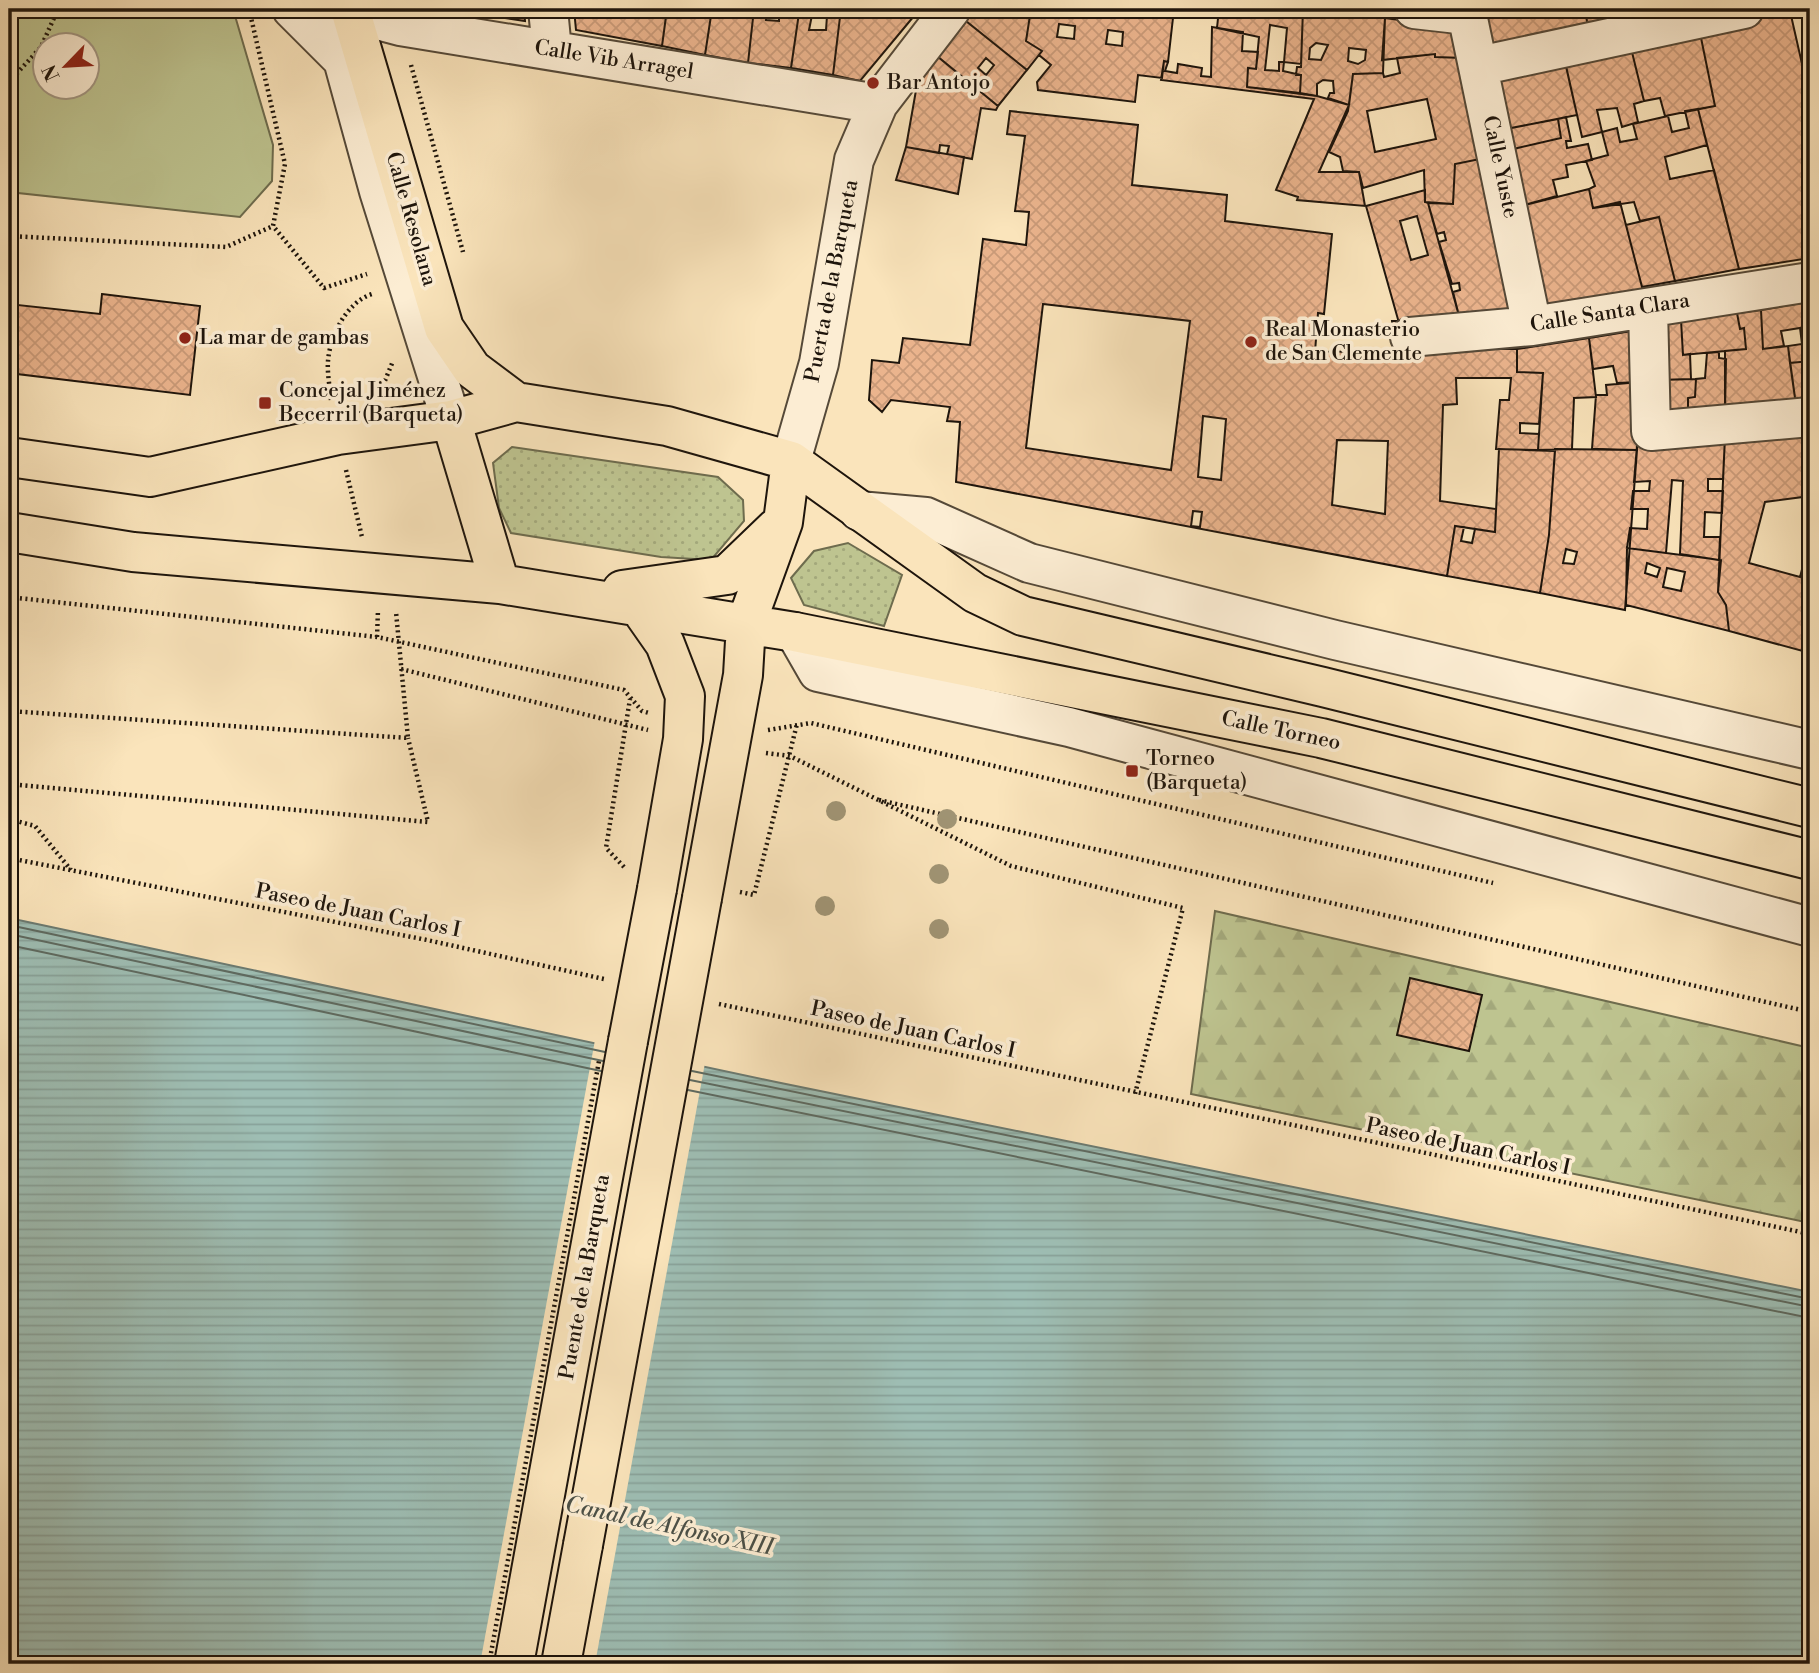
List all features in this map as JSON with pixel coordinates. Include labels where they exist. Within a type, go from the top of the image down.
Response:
[{"type":"main road","name":"Calle Resolana","points":[[324,13],[444,328],[472,369],[516,402]]},
{"type":"main road","points":[[9,457],[150,477],[338,435],[451,420],[516,402],[667,426],[791,461],[975,593],[1023,616],[1337,690],[1810,808]]},
{"type":"main road","points":[[451,420],[500,584]]},
{"type":"main road","points":[[561,1664],[715,894],[730,737],[743,675],[746,624],[783,522],[791,461]]},
{"type":"main road","points":[[9,532],[133,552],[500,584],[575,597],[727,575],[783,522]]},
{"type":"main road","name":"Calle Torneo","points":[[575,597],[638,604],[795,632],[1321,738],[1810,860]]},
{"type":"main road","name":"Puente de la Barqueta","points":[[514,1664],[644,882],[685,730],[685,696],[665,644],[638,604]]},
{"type":"main road","points":[[743,675],[795,632]]},
{"type":"street","points":[[548,9],[552,50]]},
{"type":"street","points":[[1414,9],[1467,12]]},
{"type":"street","points":[[1479,66],[1744,9]]},
{"type":"street","name":"Calle Yuste","points":[[1467,12],[1532,326]]},
{"type":"street","name":"Calle Vib Arragel","points":[[324,13],[878,103]]},
{"type":"street","name":"Calle Resolana","points":[[324,13],[344,61],[379,191],[451,420]]},
{"type":"street","name":"Puerta de la Barqueta","points":[[791,461],[819,363],[854,160],[878,103],[939,13]]},
{"type":"street","name":"Calle Santa Clara","points":[[1410,337],[1532,326],[1810,282]]},
{"type":"street","points":[[1648,308],[1651,432],[1810,417]]},
{"type":"street","points":[[859,511],[926,517],[1029,562],[1335,640],[1810,751]]},
{"type":"street","points":[[795,632],[818,672],[1069,727],[1810,927]]},
{"type":"path","points":[[9,82],[41,47],[58,9]]},
{"type":"path","points":[[249,9],[285,164],[273,226]]},
{"type":"path","points":[[411,63],[466,262]]},
{"type":"path","points":[[9,236],[226,247],[273,226]]},
{"type":"path","points":[[273,226],[324,288],[374,272]]},
{"type":"path","points":[[377,637],[378,610],[338,435],[328,360],[334,337],[350,307],[362,297],[382,290]]},
{"type":"path","points":[[370,392],[382,388],[394,359]]},
{"type":"path","points":[[9,597],[377,637],[624,690],[642,711],[685,730]]},
{"type":"path","points":[[9,784],[428,822],[408,738],[396,611]]},
{"type":"path","points":[[401,669],[625,724],[685,730]]},
{"type":"path","points":[[630,698],[606,848],[644,882]]},
{"type":"path","points":[[9,711],[408,738]]},
{"type":"path","points":[[715,894],[754,895],[797,724]]},
{"type":"path","points":[[730,737],[797,724],[824,726],[1498,884]]},
{"type":"path","points":[[730,737],[790,756],[1011,866],[1182,908],[1136,1094]]},
{"type":"path","points":[[870,797],[1810,1012]]},
{"type":"path","points":[[9,819],[34,826],[71,871]]},
{"type":"path","name":"Paseo de Juan Carlos I","points":[[9,858],[427,940],[605,979]]},
{"type":"path","name":"Paseo de Juan Carlos I","points":[[714,1003],[1810,1234]]},
{"type":"path","points":[[489,1664],[601,1049]]},
{"type":"green space","points":[[9,9],[233,9],[273,145],[272,181],[240,217],[9,192]]},
{"type":"green space","points":[[512,447],[718,477],[743,500],[744,521],[711,560],[661,557],[511,533],[499,508],[493,463]]},
{"type":"green space","points":[[848,543],[902,575],[884,626],[804,605],[791,578],[814,551]]},
{"type":"green space","points":[[1215,911],[1810,1048],[1810,1223],[1191,1094]]},
{"type":"water","name":"Canal de Alfonso XIII","points":[[9,918],[776,1082],[1810,1292],[1810,1664],[9,1664]]},
{"type":"pier","points":[[595,1040],[705,1063],[595,1664],[480,1664]]},
{"type":"building","points":[[444,9],[524,9],[525,21]]},
{"type":"building","points":[[574,9],[667,9],[662,46],[576,30]]},
{"type":"building","points":[[667,9],[712,9],[705,55],[662,46]]},
{"type":"building","points":[[712,9],[726,9],[725,13],[740,15],[740,9],[754,9],[748,63],[705,55]]},
{"type":"building","points":[[754,9],[767,9],[766,20],[779,21],[779,10],[799,13],[791,68],[748,63]]},
{"type":"building","points":[[799,9],[906,9],[914,16],[860,81],[833,75],[840,17],[799,13]]},
{"type":"building","points":[[976,9],[1031,9],[1026,41],[1042,51],[1027,70],[966,21]]},
{"type":"building","points":[[1031,9],[1174,9],[1168,62],[1164,61],[1162,78],[1138,75],[1135,102],[1038,90],[1037,82],[1051,65],[1039,55],[1042,51],[1026,41]],"holes":[[[1059,24],[1075,26],[1074,39],[1057,37]],[[1108,30],[1123,32],[1122,46],[1106,44]]]},
{"type":"building","points":[[1219,9],[1303,9],[1301,64],[1284,62],[1283,71],[1301,75],[1300,93],[1247,87],[1248,68],[1256,69],[1259,37],[1217,28]],"holes":[[[1270,25],[1287,28],[1284,62],[1279,62],[1279,71],[1265,70]]]},
{"type":"building","points":[[1303,9],[1385,18],[1383,73],[1353,74],[1349,105],[1328,98],[1330,93],[1334,93],[1333,81],[1323,80],[1317,84],[1317,96],[1300,93],[1301,75],[1296,75],[1297,67],[1301,67]],"holes":[[[1316,43],[1328,45],[1321,60],[1309,59],[1310,48]],[[1349,48],[1366,50],[1365,60],[1358,64],[1348,61]]]},
{"type":"building","points":[[1480,9],[1585,9],[1589,34],[1491,59]]},
{"type":"building","points":[[1585,9],[1658,9],[1589,34]]},
{"type":"building","points":[[1790,11],[1810,99],[1810,258],[1739,269],[1698,109],[1715,106],[1699,28]]},
{"type":"building","points":[[799,13],[812,15],[809,30],[826,30],[827,16],[840,17],[833,75],[791,68]]},
{"type":"building","points":[[1385,18],[1458,28],[1464,58],[1435,57],[1435,54],[1382,60]]},
{"type":"building","points":[[966,21],[1027,70],[998,106],[937,56]],"holes":[[[986,58],[994,65],[986,75],[978,68]]]},
{"type":"building","points":[[1212,27],[1243,32],[1242,51],[1258,52],[1256,69],[1248,68],[1247,87],[1317,96],[1349,105],[1319,172],[1359,172],[1365,206],[1297,200],[1298,197],[1276,190],[1314,99],[1161,80],[1164,61],[1168,62],[1165,71],[1177,73],[1178,64],[1202,68],[1201,76],[1211,77]]},
{"type":"building","points":[[1699,28],[1715,106],[1665,116],[1660,98],[1644,101],[1630,44]]},
{"type":"building","points":[[1630,44],[1644,101],[1634,104],[1638,122],[1622,127],[1617,108],[1597,110],[1602,132],[1582,137],[1564,57]]},
{"type":"building","points":[[1435,54],[1435,57],[1464,58],[1485,158],[1455,164],[1453,204],[1425,202],[1424,170],[1363,188],[1359,172],[1343,171],[1340,157],[1329,152],[1348,111],[1353,74],[1383,73],[1384,77],[1400,73],[1397,58]],"holes":[[[1427,99],[1436,139],[1375,152],[1367,111]]]},
{"type":"building","points":[[937,56],[998,106],[996,110],[981,108],[972,159],[947,154],[949,146],[940,145],[939,153],[906,147],[918,79]]},
{"type":"building","points":[[1565,62],[1577,115],[1506,129],[1495,78]]},
{"type":"building","points":[[1698,109],[1707,145],[1665,157],[1670,179],[1714,170],[1739,269],[1675,281],[1659,217],[1640,221],[1634,202],[1593,208],[1589,189],[1595,186],[1586,161],[1608,155],[1602,132],[1617,128],[1620,142],[1637,139],[1633,124],[1668,116],[1672,132],[1689,128],[1685,111]]},
{"type":"building","name":"Real Monasterio de San Clemente","points":[[1010,111],[1138,125],[1132,185],[1227,195],[1225,221],[1332,234],[1324,314],[1318,313],[1315,352],[1395,351],[1392,321],[1482,349],[1517,349],[1517,372],[1543,373],[1539,424],[1520,423],[1520,433],[1539,434],[1538,450],[1496,449],[1500,400],[1509,400],[1511,378],[1456,378],[1457,404],[1443,405],[1440,501],[1496,509],[1495,532],[1455,526],[1447,576],[956,482],[960,422],[947,421],[950,407],[891,400],[882,412],[869,400],[872,360],[899,363],[903,338],[970,345],[983,239],[1026,245],[1029,212],[1015,211],[1025,136],[1007,134]],"holes":[[[1043,304],[1190,321],[1171,470],[1026,448]],[[1203,416],[1226,419],[1221,480],[1198,477]],[[1337,440],[1388,441],[1385,514],[1332,505]],[[1193,511],[1202,512],[1200,527],[1191,526]]]},
{"type":"building","points":[[1566,117],[1571,141],[1566,141],[1567,148],[1588,144],[1592,160],[1566,165],[1568,177],[1553,180],[1557,196],[1517,207],[1509,150],[1561,138],[1558,119]]},
{"type":"building","points":[[1558,119],[1561,138],[1509,150],[1506,129]]},
{"type":"building","points":[[906,147],[964,157],[958,194],[896,180]]},
{"type":"building","points":[[1485,158],[1510,311],[1459,316],[1453,292],[1460,290],[1459,283],[1452,284],[1439,242],[1446,240],[1444,232],[1437,234],[1428,203],[1453,204],[1455,164]]},
{"type":"building","points":[[1589,189],[1593,208],[1620,202],[1642,287],[1642,300],[1540,309],[1517,207]]},
{"type":"building","points":[[1425,190],[1425,202],[1428,203],[1459,316],[1399,323],[1366,206]],"holes":[[[1417,216],[1428,255],[1411,260],[1400,221]]]},
{"type":"building","points":[[1659,217],[1675,281],[1642,287],[1626,225]]},
{"type":"building","points":[[102,294],[200,306],[190,395],[9,373],[9,304],[100,314]]},
{"type":"building","points":[[1807,302],[1810,361],[1790,363],[1788,346],[1802,344],[1800,328],[1781,331],[1784,346],[1763,349],[1761,310]]},
{"type":"building","points":[[1761,310],[1763,349],[1788,346],[1796,405],[1725,413],[1725,351],[1746,349],[1744,328],[1740,329],[1737,313]]},
{"type":"building","points":[[1737,313],[1740,329],[1744,328],[1746,349],[1683,355],[1681,320]]},
{"type":"building","points":[[1681,320],[1683,355],[1690,354],[1691,379],[1658,380],[1658,324]]},
{"type":"building","points":[[1638,330],[1640,382],[1617,383],[1613,366],[1593,369],[1589,338]]},
{"type":"building","points":[[1589,338],[1596,397],[1574,398],[1572,449],[1538,450],[1543,373],[1517,372],[1517,349]]},
{"type":"building","points":[[1719,352],[1719,358],[1726,359],[1725,413],[1688,418],[1688,398],[1695,397],[1696,379],[1705,378],[1707,353]]},
{"type":"building","points":[[1810,361],[1810,404],[1796,405],[1790,363]]},
{"type":"building","points":[[1696,379],[1695,397],[1688,398],[1688,418],[1658,417],[1658,380]]},
{"type":"building","points":[[1640,382],[1643,446],[1637,446],[1637,450],[1592,449],[1596,395],[1607,395],[1606,385]]},
{"type":"building","points":[[1810,426],[1810,496],[1765,502],[1749,563],[1800,577],[1810,539],[1807,579],[1810,580],[1810,653],[1729,631],[1726,605],[1718,592],[1725,437]]},
{"type":"building","points":[[1725,437],[1723,479],[1708,479],[1708,491],[1723,491],[1722,513],[1705,512],[1704,537],[1720,537],[1719,560],[1680,554],[1683,481],[1672,480],[1666,553],[1627,548],[1630,528],[1647,529],[1648,509],[1631,509],[1633,491],[1649,491],[1650,481],[1634,482],[1637,446]]},
{"type":"building","points":[[1499,449],[1555,451],[1549,535],[1540,593],[1447,576],[1455,526],[1464,527],[1461,541],[1472,543],[1475,529],[1495,532]]},
{"type":"building","points":[[1555,449],[1637,450],[1625,610],[1540,593],[1549,535]],"holes":[[[1566,549],[1577,552],[1574,564],[1563,563]]]},
{"type":"building","points":[[1627,548],[1721,560],[1718,592],[1726,605],[1729,631],[1626,605]],"holes":[[[1647,563],[1660,568],[1657,577],[1645,573]],[[1667,568],[1685,572],[1681,591],[1663,587]]]},
{"type":"building","points":[[1410,978],[1482,995],[1469,1051],[1397,1035]]},
{"type":"place","name":"Bar Antojo","points":[[873,83]]},
{"type":"place","name":"La mar de gambas","points":[[185,338]]},
{"type":"place","name":"Real Monasterio de San Clemente","points":[[1251,342]]},
{"type":"place","name":"Concejal Jiménez Becerril (Barqueta)","points":[[265,403]]},
{"type":"place","name":"Torneo (Barqueta)","points":[[1132,771]]}]
